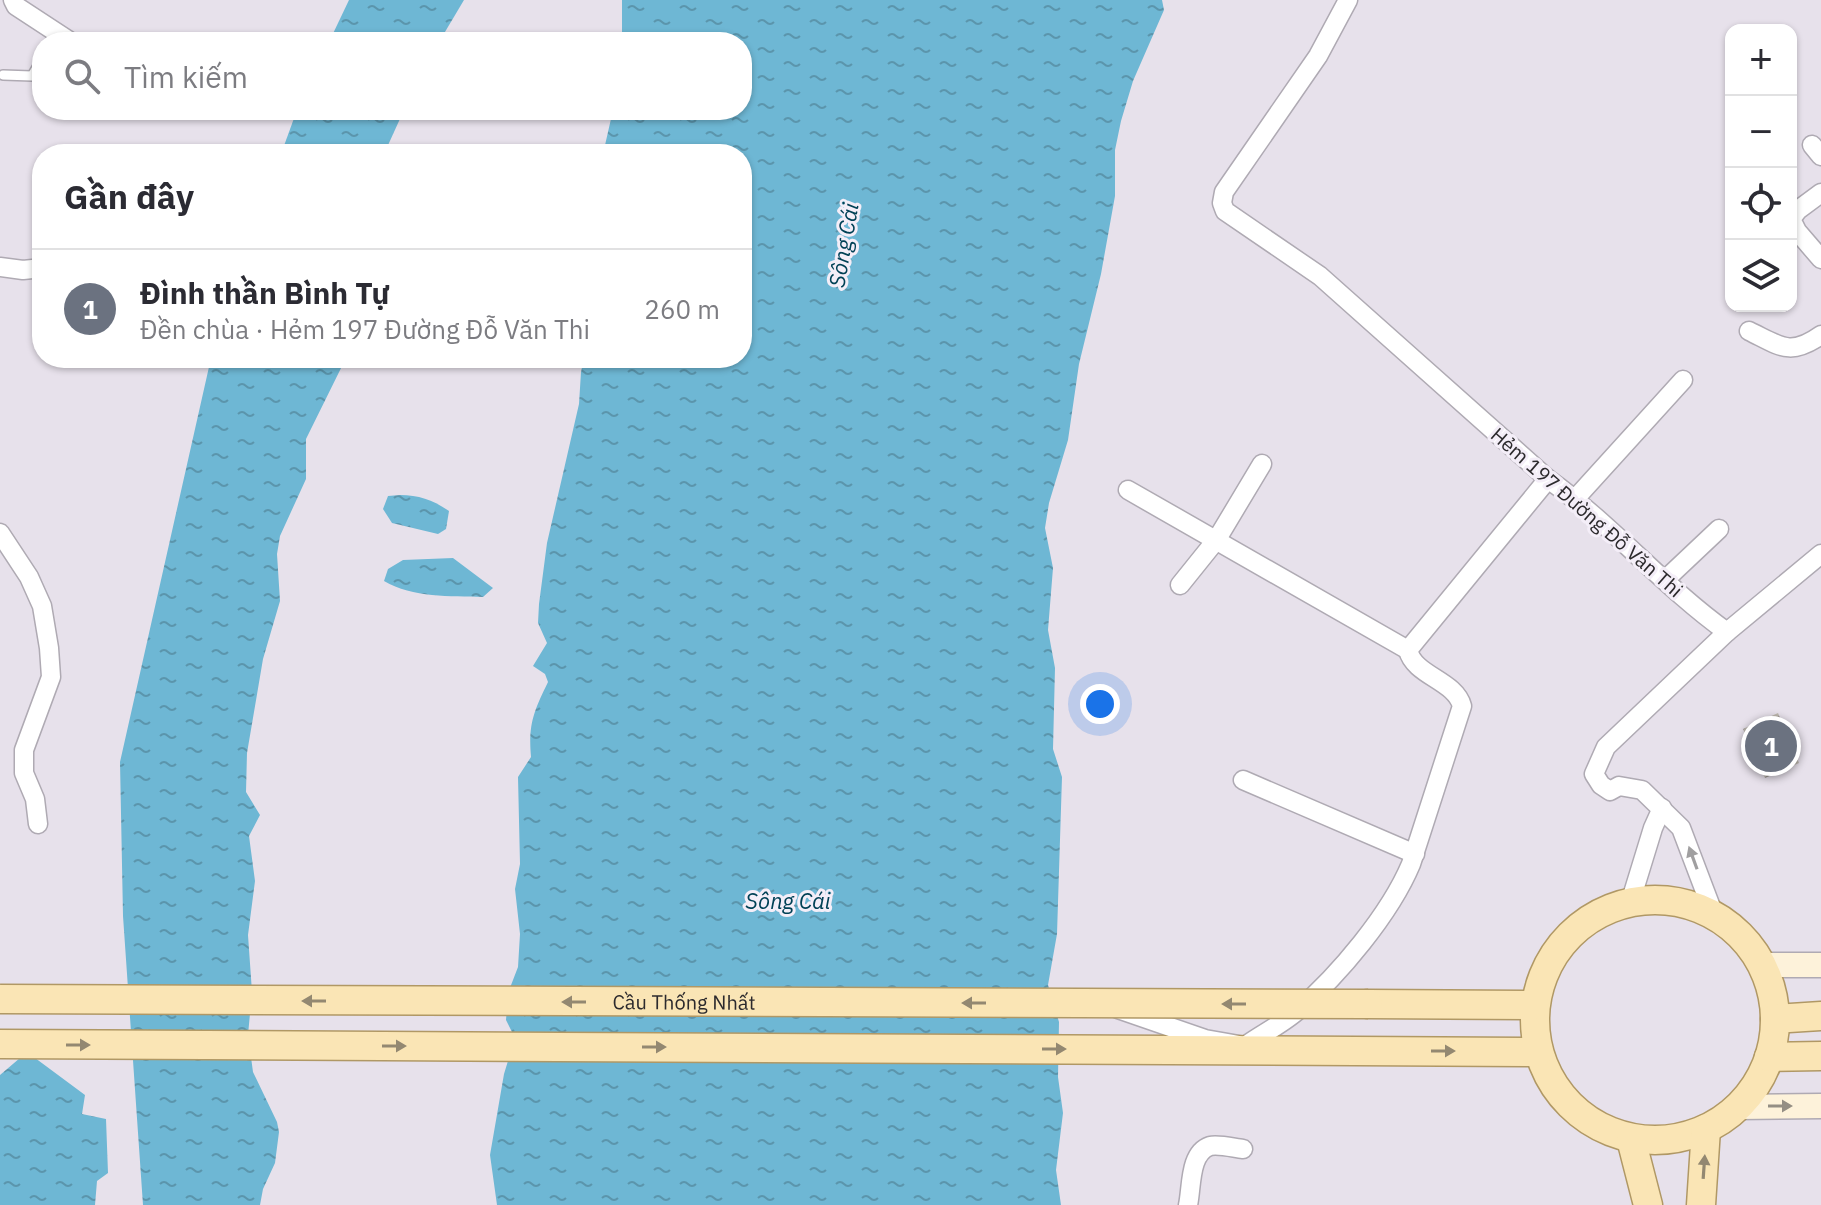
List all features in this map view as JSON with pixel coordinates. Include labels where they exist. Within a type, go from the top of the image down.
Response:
[{"type":"main road","points":[[1669,901],[1714,915],[1733,928],[1749,945],[1762,965],[1771,991],[1775,1019],[1769,1057],[1756,1084],[1738,1107],[1706,1129],[1669,1140],[1631,1139],[1600,1127],[1572,1109],[1557,1092],[1538,1052],[1534,1028],[1535,1005],[1550,960],[1581,925],[1601,913],[1630,903],[1669,901]]},
{"type":"main road","points":[[1762,965],[1821,965]]},
{"type":"main road","name":"Cầu Thống Nhất","points":[[0,999],[1535,1005]]},
{"type":"main road","points":[[1775,1019],[1821,1016]]},
{"type":"main road","points":[[0,1044],[1538,1052]]},
{"type":"main road","points":[[1769,1057],[1821,1056]]},
{"type":"main road","points":[[1738,1107],[1821,1106]]},
{"type":"main road","points":[[1701,1205],[1706,1129]]},
{"type":"main road","points":[[1631,1139],[1648,1205]]},
{"type":"street","points":[[13,0],[16,6],[51,32]]},
{"type":"street","name":"Hẻm 197 Đường Đỗ Văn Thi","points":[[1348,0],[1318,56],[1224,192],[1222,203],[1225,211],[1296,257],[1359,308],[1548,479],[1666,579],[1701,614],[1727,632]]},
{"type":"street","points":[[1821,193],[1791,219],[1821,259]]},
{"type":"street","points":[[0,267],[32,269]]},
{"type":"street","points":[[1749,331],[1789,348],[1805,346],[1821,335]]},
{"type":"street","points":[[1575,499],[1683,380]]},
{"type":"street","points":[[1180,585],[1217,539],[1262,464]]},
{"type":"street","points":[[1408,650],[1548,479]]},
{"type":"street","points":[[1089,999],[1205,1039],[1245,1046],[1296,1012],[1341,969],[1402,886],[1462,706],[1454,693],[1415,664],[1408,650],[1128,490]]},
{"type":"street","points":[[1666,579],[1719,529]]},
{"type":"street","points":[[0,533],[29,577],[42,606],[49,648],[51,677],[24,750],[24,773],[35,799],[38,824]]},
{"type":"street","points":[[1714,915],[1681,828],[1642,790],[1619,786],[1610,791],[1601,785],[1594,774],[1606,747],[1727,632],[1821,554]]},
{"type":"street","points":[[1243,780],[1415,854]]},
{"type":"street","points":[[1630,903],[1662,808]]},
{"type":"street","points":[[1188,1205],[1195,1161],[1200,1152],[1212,1146],[1243,1149]]},
{"type":"lane","points":[[3,75],[32,76]]},
{"type":"water","points":[[349,0],[464,0],[445,32],[334,32]]},
{"type":"water","name":"Sông Cái","points":[[622,0],[1162,0],[1164,10],[1133,81],[1121,121],[1115,150],[1115,196],[1101,274],[1079,364],[1068,440],[1049,503],[1045,528],[1053,568],[1048,630],[1055,668],[1053,749],[1062,777],[1057,934],[1048,985],[1059,1022],[1058,1077],[1063,1113],[1056,1170],[1061,1205],[497,1205],[490,1155],[504,1074],[515,1038],[506,1020],[508,993],[518,967],[520,934],[515,889],[520,864],[518,777],[531,757],[533,718],[548,682],[545,674],[533,666],[547,643],[538,623],[539,604],[547,543],[579,404],[582,368],[752,368],[752,144],[605,144],[611,120],[752,120],[752,32],[622,32]]},
{"type":"water","points":[[293,120],[399,120],[389,144],[285,144]]},
{"type":"water","points":[[209,368],[341,368],[306,439],[306,479],[280,536],[277,554],[280,601],[263,659],[247,753],[246,792],[260,815],[249,836],[255,881],[248,935],[252,992],[248,1035],[253,1072],[279,1132],[275,1163],[263,1189],[260,1205],[143,1205],[123,916],[120,762]]},
{"type":"water","points":[[388,496],[426,499],[449,511],[446,529],[438,534],[392,523],[383,509]]},
{"type":"water","points":[[453,558],[493,588],[483,597],[445,596],[407,591],[384,581],[388,569],[403,560]]},
{"type":"water","points":[[27,1052],[85,1095],[82,1114],[106,1119],[108,1173],[97,1181],[95,1205],[0,1205],[0,1075]]},
{"type":"building","points":[[1778,713],[1799,763],[1765,778],[1743,729]]},
{"type":"place","name":"Đình thần Bình Tự","points":[[1771,746]]}]
